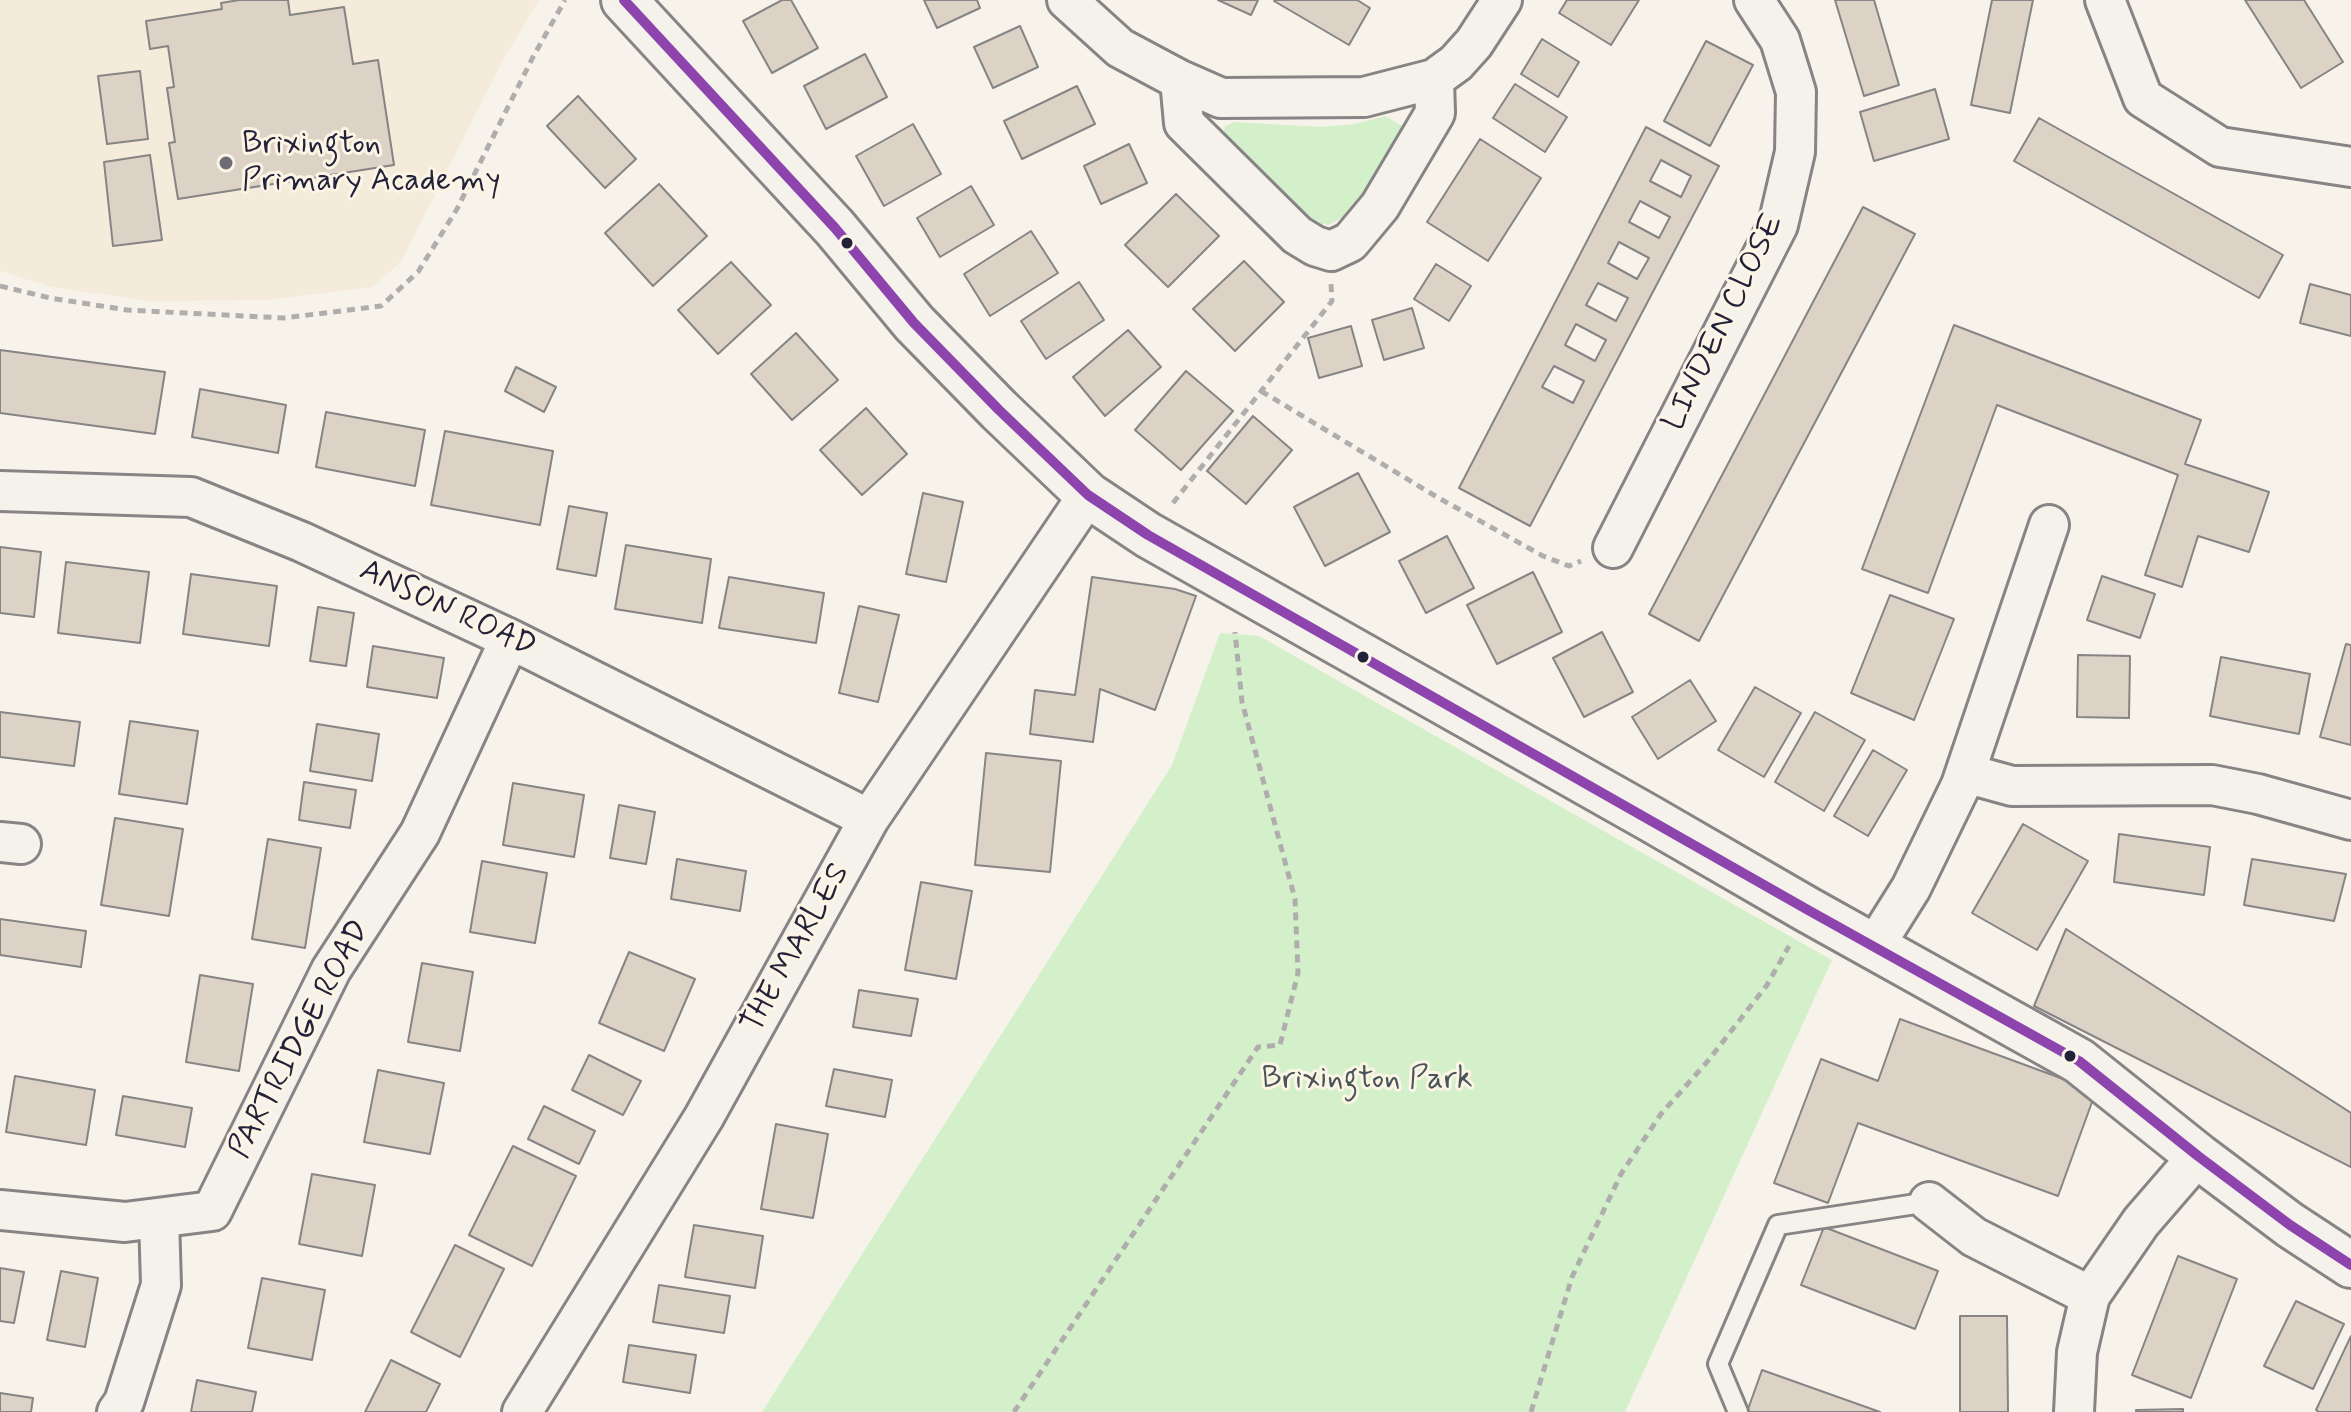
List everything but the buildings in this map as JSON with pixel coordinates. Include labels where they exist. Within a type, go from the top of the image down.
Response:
[{"type":"street","points":[[624,0],[835,228],[914,323],[1088,495],[1148,535],[2079,1061],[2198,1156],[2290,1225],[2351,1265]]},
{"type":"street","points":[[1075,3],[1120,48],[1221,98],[1234,98],[1364,97],[1434,79],[1456,63],[1474,43],[1502,0]]},
{"type":"street","name":"LINDEN CLOSE","points":[[1613,548],[1778,225],[1795,152],[1796,92],[1780,40],[1754,0]]},
{"type":"street","points":[[2105,0],[2143,98],[2220,147],[2351,167]]},
{"type":"street","points":[[1180,80],[1184,123],[1297,235],[1331,251],[1350,242],[1380,206],[1435,113],[1434,79]]},
{"type":"street","name":"ANSON ROAD","points":[[0,491],[191,497],[302,542],[510,639],[869,819]]},
{"type":"street","name":"THE MARLES","points":[[522,1412],[704,1117],[869,819],[1088,495]]},
{"type":"street","points":[[1874,947],[1911,888],[1965,773],[2049,525]]},
{"type":"street","name":"PARTRIDGE ROAD","points":[[0,1210],[125,1222],[212,1211],[331,970],[420,833],[510,639]]},
{"type":"street","points":[[1965,773],[2012,786],[2212,785],[2258,794],[2351,820]]},
{"type":"street","points":[[2074,1412],[2077,1352],[2090,1296],[2141,1222],[2198,1156]]},
{"type":"street","points":[[1929,1202],[1974,1237],[2090,1296]]},
{"type":"street","points":[[117,1412],[124,1402],[161,1285],[159,1218]]},
{"type":"lane","points":[[1738,1412],[1718,1364],[1778,1225],[1929,1202]]},
{"type":"path","points":[[0,286],[50,298],[127,310],[237,316],[284,318],[381,306],[418,272],[457,209],[565,0]]},
{"type":"path","points":[[1148,535],[1332,301],[1331,251]]},
{"type":"path","points":[[1261,391],[1437,497],[1543,556],[1569,566],[1613,548]]},
{"type":"path","points":[[1014,1412],[1258,1047],[1280,1045],[1298,973],[1295,899],[1242,702],[1235,630],[1249,592]]},
{"type":"path","points":[[1531,1412],[1572,1277],[1621,1174],[1661,1114],[1707,1062],[1767,985],[1808,910]]},
{"type":"shaded area","name":"Brixington Primary Academy","points":[[0,0],[539,0],[501,64],[401,262],[372,287],[268,300],[149,301],[52,287],[0,271]]},
{"type":"green space","points":[[1385,116],[1404,127],[1398,146],[1355,210],[1329,225],[1307,222],[1223,137],[1225,126],[1234,122],[1323,127],[1354,124]]},
{"type":"green space","name":"Brixington Park","points":[[1220,633],[1259,636],[1832,960],[1625,1412],[762,1412],[1172,765]]},
{"type":"transit line","points":[[624,0],[835,228],[914,323],[1088,495],[1148,535],[2079,1061],[2198,1156],[2290,1225],[2351,1265]]},
{"type":"place","name":"Brixington Primary Academy","points":[[226,163]]}]
